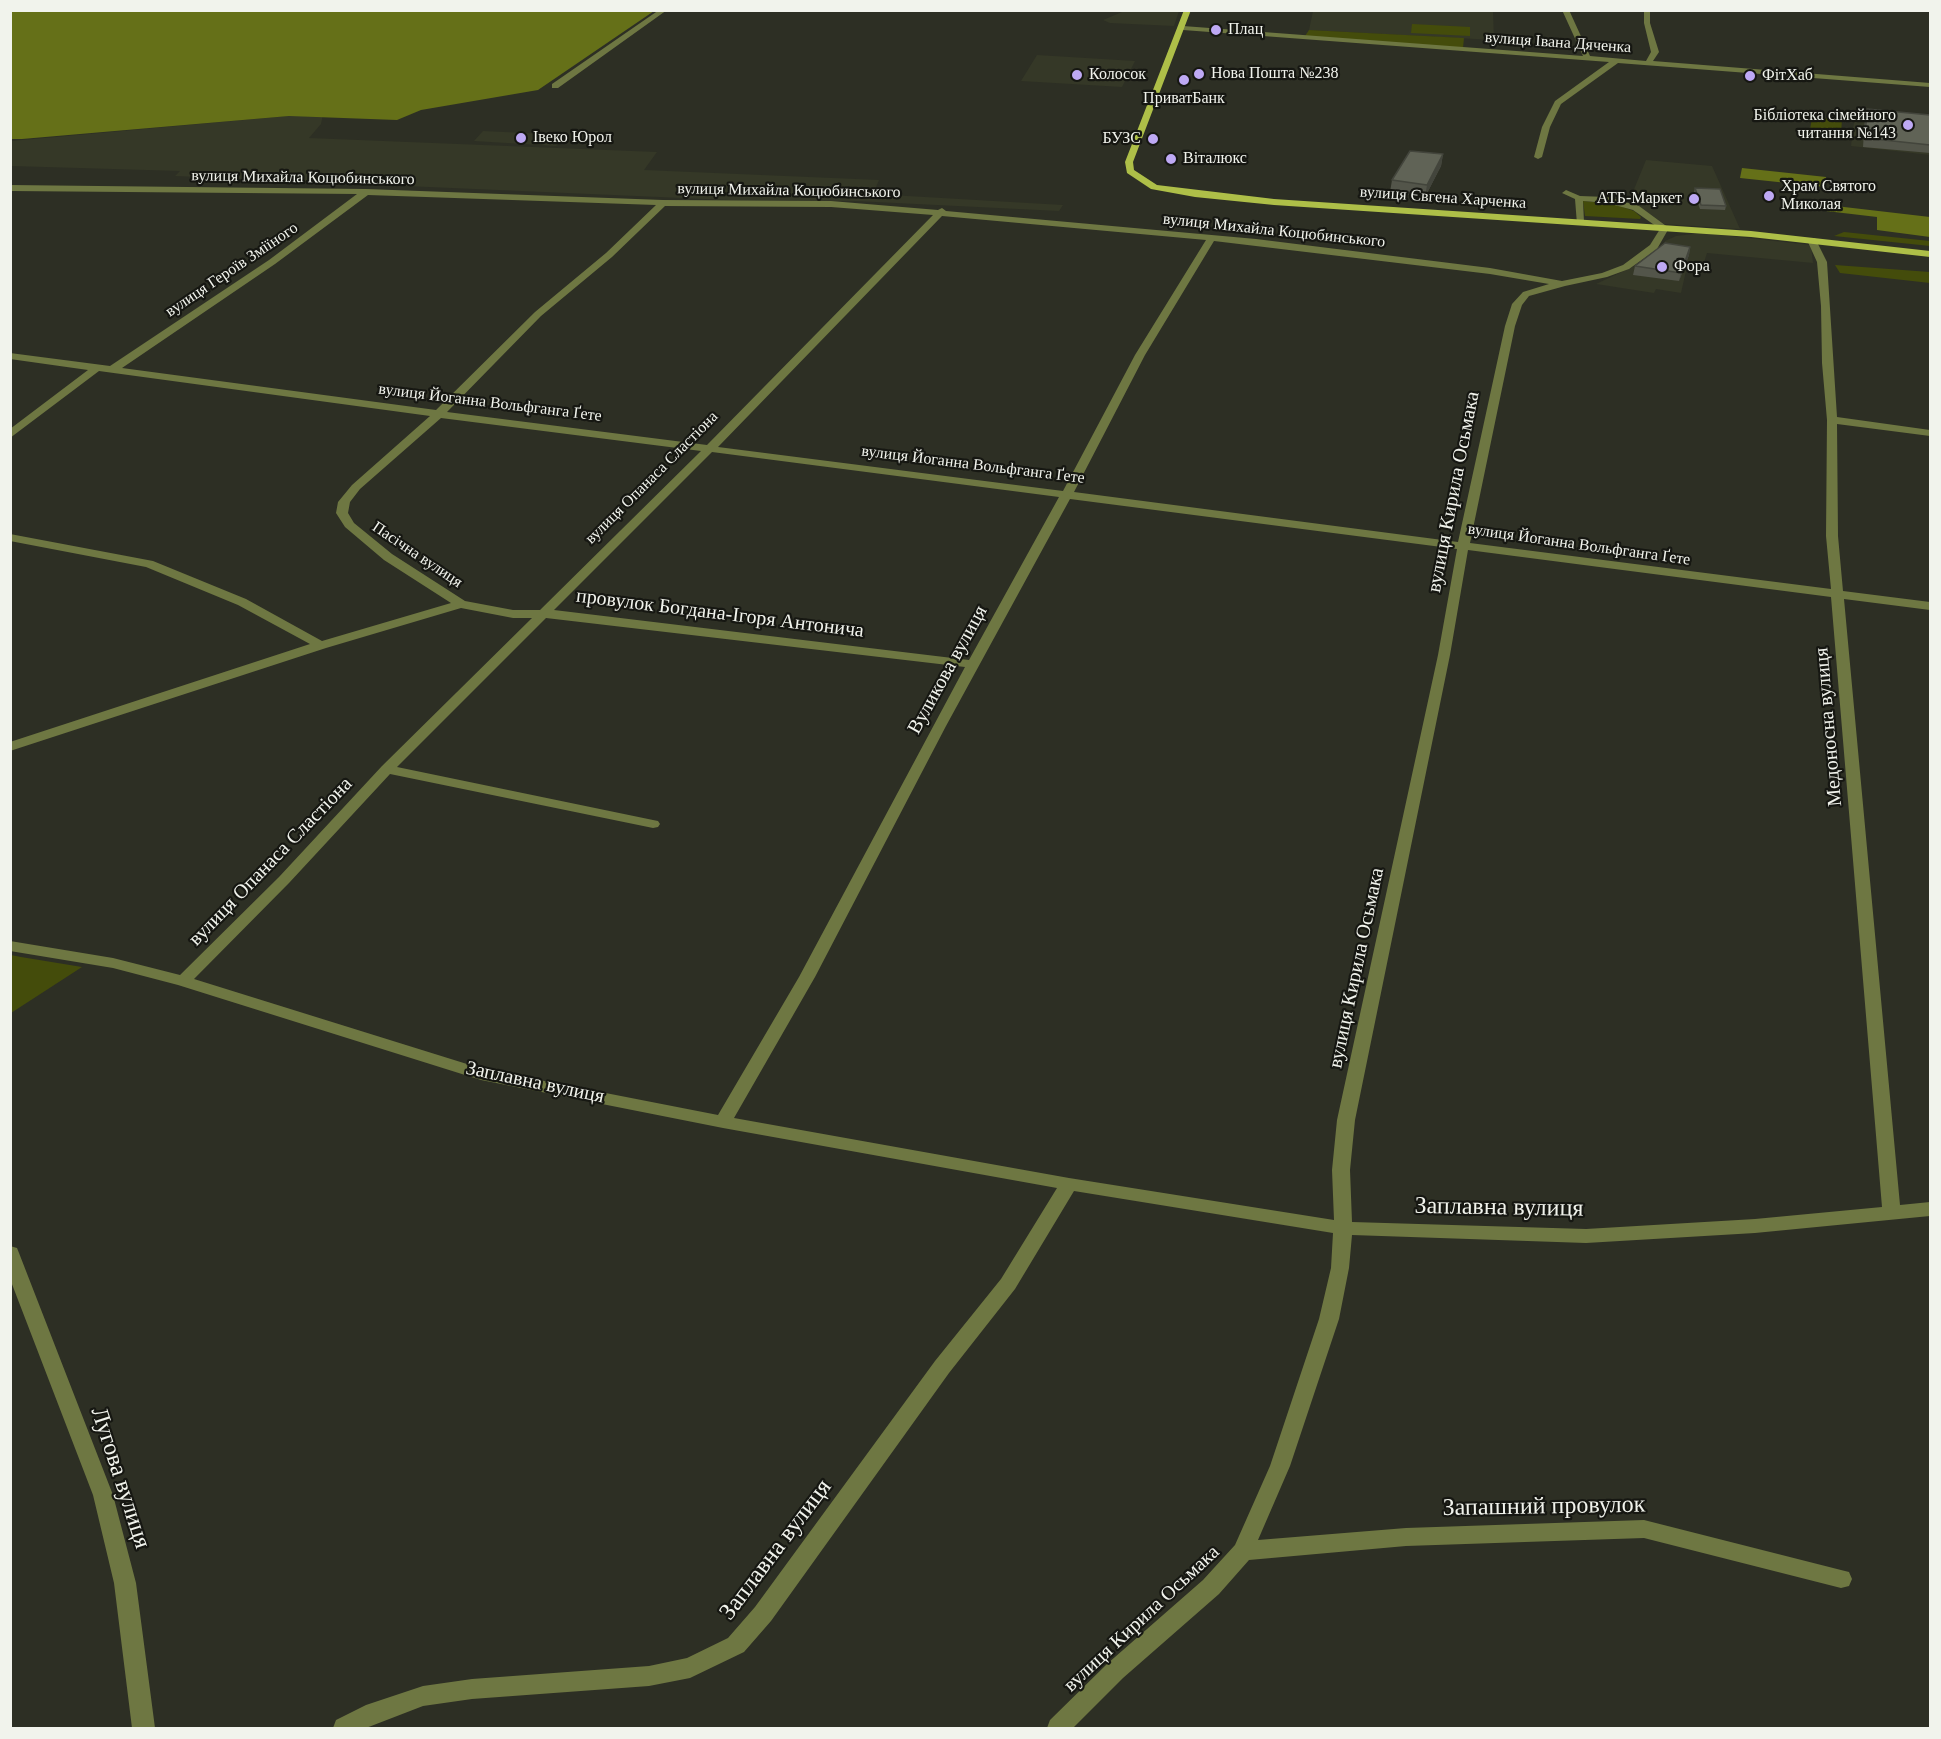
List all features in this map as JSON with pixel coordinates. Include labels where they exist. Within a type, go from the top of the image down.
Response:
[{"type":"main road","name":"вулиця Євгена Харченка","points":[[1188,10],[1183,28],[1129,162],[1130,171],[1154,187],[1194,194],[1274,202],[1665,228],[1812,240],[1930,254]]},
{"type":"street","points":[[555,86],[664,10]]},
{"type":"street","points":[[1565,10],[1588,59]]},
{"type":"street","points":[[1647,10],[1647,23],[1655,52],[1648,63]]},
{"type":"street","name":"вулиця Івана Дяченка","points":[[1183,28],[1722,67],[1930,85]]},
{"type":"street","points":[[1538,157],[1546,127],[1558,103],[1616,61]]},
{"type":"street","name":"вулиця Михайла Коцюбинського","points":[[10,188],[366,192],[663,203],[831,204],[942,211],[1211,239],[1467,268],[1563,283]]},
{"type":"street","name":"вулиця Героїв Зміїного","points":[[112,370],[272,261],[366,192]]},
{"type":"street","points":[[1566,193],[1579,198],[1607,200],[1636,208],[1665,228]]},
{"type":"street","points":[[1579,198],[1580,222]]},
{"type":"street","name":"Пасічна вулиця","points":[[461,604],[360,537],[342,513],[345,502],[357,487],[440,414],[538,314],[609,255],[663,203]]},
{"type":"street","name":"вулиця Опанаса Сластіона","points":[[183,981],[284,880],[387,769],[710,448],[942,211]]},
{"type":"street","name":"вулиця Кирила Осьмака","points":[[1058,1728],[1115,1671],[1211,1587],[1243,1551],[1280,1466],[1329,1319],[1340,1268],[1343,1228],[1341,1170],[1346,1120],[1437,690],[1463,546],[1486,448],[1501,363],[1517,304],[1526,294],[1563,283],[1604,275],[1626,267],[1654,247],[1665,228]]},
{"type":"street","name":"Вуликова вулиця","points":[[723,1122],[807,977],[1130,374],[1211,239]]},
{"type":"street","name":"Медоносна вулиця","points":[[1812,240],[1822,262],[1832,420],[1832,536],[1892,1212]]},
{"type":"street","name":"вулиця Йоганна Вольфганга Ґете","points":[[10,356],[440,414],[1930,606]]},
{"type":"street","points":[[10,435],[96,368]]},
{"type":"street","points":[[1832,420],[1930,433]]},
{"type":"street","points":[[10,537],[149,564],[242,602],[321,645]]},
{"type":"street","name":"Пасічна вулиця","points":[[10,747],[321,645],[461,604]]},
{"type":"street","name":"провулок Богдана-Ігоря Антонича","points":[[461,604],[513,614],[557,614],[974,664]]},
{"type":"street","points":[[387,769],[653,824]]},
{"type":"street","name":"Заплавна вулиця","points":[[10,946],[113,963],[183,981],[481,1074],[723,1122],[1069,1184],[1343,1228],[1586,1236],[1755,1226],[1930,1209]]},
{"type":"street","name":"Заплавна вулиця","points":[[345,1728],[374,1713],[423,1696],[472,1689],[649,1676],[690,1668],[736,1645],[763,1614],[942,1367],[1008,1284],[1069,1184]]},
{"type":"street","name":"Лугова вулиця","points":[[10,1253],[103,1495],[125,1583],[144,1728]]},
{"type":"street","name":"Запашний провулок","points":[[1243,1551],[1406,1537],[1644,1529],[1841,1579]]},
{"type":"shaded area","points":[[1179,11],[1174,26],[1110,23],[1103,20],[1122,12]]},
{"type":"shaded area","points":[[1313,11],[1493,11],[1494,40],[1309,30]]},
{"type":"shaded area","name":"Колосок","points":[[1037,55],[1135,61],[1122,87],[1021,81]]},
{"type":"shaded area","points":[[1855,113],[1930,120],[1930,155],[1851,146]]},
{"type":"shaded area","points":[[323,114],[321,124],[309,138],[657,152],[644,170],[879,180],[873,194],[1063,205],[1059,211],[855,201],[728,200],[175,176],[180,171],[11,166],[11,141]]},
{"type":"shaded area","name":"Івеко Юрол","points":[[483,131],[568,135],[556,146],[474,141]]},
{"type":"shaded area","points":[[1646,160],[1712,166],[1740,229],[1664,224],[1639,207],[1628,204]]},
{"type":"shaded area","points":[[1702,233],[1811,245],[1813,263],[1707,253],[1701,272],[1686,271],[1681,293],[1656,289],[1654,293],[1596,284],[1643,262],[1663,248],[1665,241],[1676,236]]},
{"type":"green space","points":[[11,10],[654,11],[538,90],[421,110],[397,120],[289,116],[11,139]]},
{"type":"green space","points":[[1412,24],[1470,27],[1470,36],[1411,33]]},
{"type":"green space","points":[[1309,30],[1464,38],[1463,48],[1305,36]]},
{"type":"green space","points":[[1812,117],[1842,120],[1841,133],[1810,130]]},
{"type":"green space","points":[[1742,168],[1826,177],[1825,187],[1740,178]]},
{"type":"green space","points":[[1583,201],[1614,204],[1634,211],[1641,217],[1640,219],[1585,216]]},
{"type":"green space","points":[[1827,205],[1930,217],[1930,237],[1877,230],[1877,217],[1826,211]]},
{"type":"green space","points":[[1844,232],[1930,241],[1930,246],[1834,236]]},
{"type":"green space","points":[[1835,265],[1930,272],[1930,283],[1840,273]]},
{"type":"green space","points":[[11,955],[21,957],[82,967],[11,1013]]},
{"type":"building","points":[[1867,109],[1930,115],[1930,145],[1865,138]]},
{"type":"building","points":[[1410,151],[1443,154],[1427,185],[1392,180]]},
{"type":"building","points":[[1695,188],[1720,189],[1726,206],[1701,205]]},
{"type":"building","points":[[1665,243],[1690,247],[1681,273],[1635,266]]},
{"type":"place","name":"Плац","points":[[1216,30]]},
{"type":"place","name":"Нова Пошта №238","points":[[1199,74]]},
{"type":"place","name":"Колосок","points":[[1077,75]]},
{"type":"place","name":"ФітХаб","points":[[1750,76]]},
{"type":"place","name":"ПриватБанк","points":[[1184,80]]},
{"type":"place","name":"Бібліотека сімейного читання №143","points":[[1908,125]]},
{"type":"place","name":"Івеко Юрол","points":[[521,138]]},
{"type":"place","name":"БУЗС","points":[[1153,139]]},
{"type":"place","name":"Віталюкс","points":[[1171,159]]},
{"type":"place","name":"Храм Святого Миколая","points":[[1769,196]]},
{"type":"place","name":"АТБ-Маркет","points":[[1694,199]]},
{"type":"place","name":"Фора","points":[[1662,267]]}]
